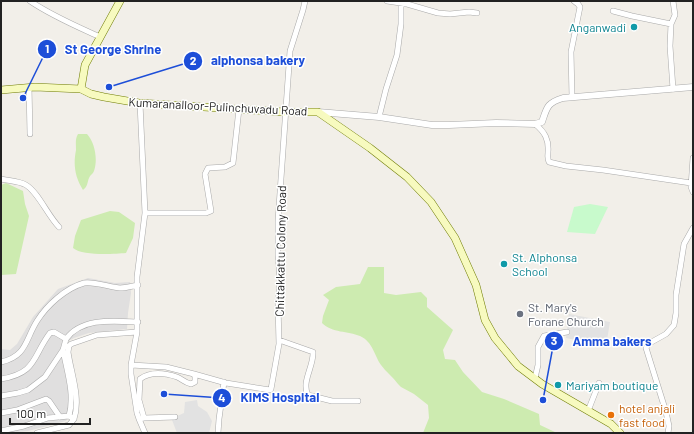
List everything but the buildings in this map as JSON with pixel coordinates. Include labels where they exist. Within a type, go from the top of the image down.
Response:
[{"type":"main road","points":[[81,89],[85,65],[120,1]]},
{"type":"main road","name":"Kumaranalloor-Pulinchuvadu Road","points":[[1,90],[29,87],[81,89],[91,94],[140,103],[285,112],[318,112]]},
{"type":"main road","points":[[318,112],[370,148],[406,177],[431,202],[456,238],[476,285],[485,320],[495,338],[518,366],[611,424],[620,433]]},
{"type":"street","points":[[30,1],[42,9],[100,37]]},
{"type":"street","name":"Chittakkattu Colony Road","points":[[224,382],[271,389],[279,340],[278,304],[280,280],[278,221],[290,52],[305,1]]},
{"type":"street","points":[[387,1],[401,2],[438,13],[477,13]]},
{"type":"street","points":[[572,98],[570,52],[580,7],[574,1]]},
{"type":"street","points":[[673,1],[674,15],[671,24],[670,46],[673,89]]},
{"type":"street","points":[[379,117],[397,55],[401,2]]},
{"type":"street","points":[[613,11],[671,24]]},
{"type":"street","points":[[29,87],[30,134]]},
{"type":"street","points":[[318,112],[379,117],[432,125],[496,123],[536,124],[542,122],[546,108],[551,102],[563,98],[693,87]]},
{"type":"street","points":[[140,103],[145,214],[137,277],[138,322],[130,374],[137,413],[142,419]]},
{"type":"street","points":[[145,214],[206,214],[211,211],[205,174],[208,168],[225,167],[233,163],[239,109]]},
{"type":"street","points":[[536,124],[547,137],[549,144],[549,162],[566,166],[603,170],[691,184]]},
{"type":"street","points":[[693,158],[691,184],[693,192]]},
{"type":"street","points":[[1,179],[26,185],[35,193],[53,221],[59,227]]},
{"type":"street","points":[[668,433],[666,412],[646,348],[648,344],[666,334],[674,325],[676,295],[684,244],[693,228]]},
{"type":"street","points":[[1,362],[12,359],[18,355],[27,341],[37,320],[48,307],[72,288],[88,282],[120,288],[138,285]]},
{"type":"street","points":[[1,396],[18,393],[36,384],[45,377],[63,350],[66,338],[78,327],[108,321],[138,322]]},
{"type":"street","points":[[1,379],[19,374],[29,368],[50,333],[54,332],[66,338]]},
{"type":"street","points":[[37,433],[69,425],[74,419],[77,400],[68,352],[69,346],[97,335],[137,332]]},
{"type":"street","points":[[535,378],[538,365],[538,347],[544,336],[567,332]]},
{"type":"street","points":[[279,340],[313,352],[308,373],[306,391],[308,395],[332,401],[358,400]]},
{"type":"street","points":[[63,350],[72,397],[69,416]]},
{"type":"street","points":[[131,365],[166,367],[224,382],[218,433]]},
{"type":"street","points":[[145,433],[139,400],[140,379],[146,374],[163,374],[179,378],[184,382],[191,384],[195,382],[194,374]]},
{"type":"street","points":[[588,411],[599,383]]},
{"type":"street","points":[[1,413],[17,410],[46,399],[50,401],[60,417]]},
{"type":"street","points":[[1,431],[24,426],[48,418],[69,416],[74,419]]},
{"type":"street","points":[[142,419],[175,417]]},
{"type":"shaded area","points":[[88,278],[115,283],[130,282],[131,293],[127,329],[89,333],[67,342],[66,346],[72,413],[66,421],[28,431],[1,433],[1,349],[10,350],[17,344],[33,317],[58,289]]},
{"type":"shaded area","points":[[569,314],[610,322],[606,346],[566,338]]},
{"type":"shaded area","points":[[197,400],[198,406],[207,412],[212,421],[209,433],[177,433],[172,420],[184,413],[185,402]]},
{"type":"green space","points":[[78,134],[87,134],[94,146],[96,156],[94,171],[89,177],[87,186],[83,190],[76,176],[75,166],[76,140]]},
{"type":"green space","points":[[6,183],[23,191],[29,216],[16,274],[1,275],[1,185]]},
{"type":"green space","points":[[590,204],[608,207],[595,234],[567,232],[574,207]]},
{"type":"green space","points":[[110,211],[119,212],[135,223],[133,238],[126,253],[90,253],[77,251],[73,248],[75,236],[81,220]]},
{"type":"green space","points":[[368,267],[384,267],[384,293],[396,295],[421,292],[427,298],[427,307],[453,330],[443,350],[445,359],[455,360],[463,372],[482,392],[504,399],[539,414],[540,425],[557,433],[423,433],[429,418],[428,405],[398,384],[381,365],[368,342],[355,334],[330,329],[322,323],[329,300],[323,295],[336,287],[360,284]]},
{"type":"place","name":"Anganwadi","points":[[634,27]]},
{"type":"place","name":"alphonsa bakery","points":[[109,87]]},
{"type":"place","name":"St George Shrine","points":[[23,98]]},
{"type":"place","name":"St. Alphonsa School","points":[[504,264]]},
{"type":"place","name":"St. Mary's Forane Church","points":[[520,314]]},
{"type":"place","name":"Mariyam boutique","points":[[558,385]]},
{"type":"place","name":"KIMS Hospital","points":[[164,394]]},
{"type":"place","name":"Amma bakers","points":[[543,400]]},
{"type":"place","name":"hotel anjali fast food","points":[[611,415]]}]
